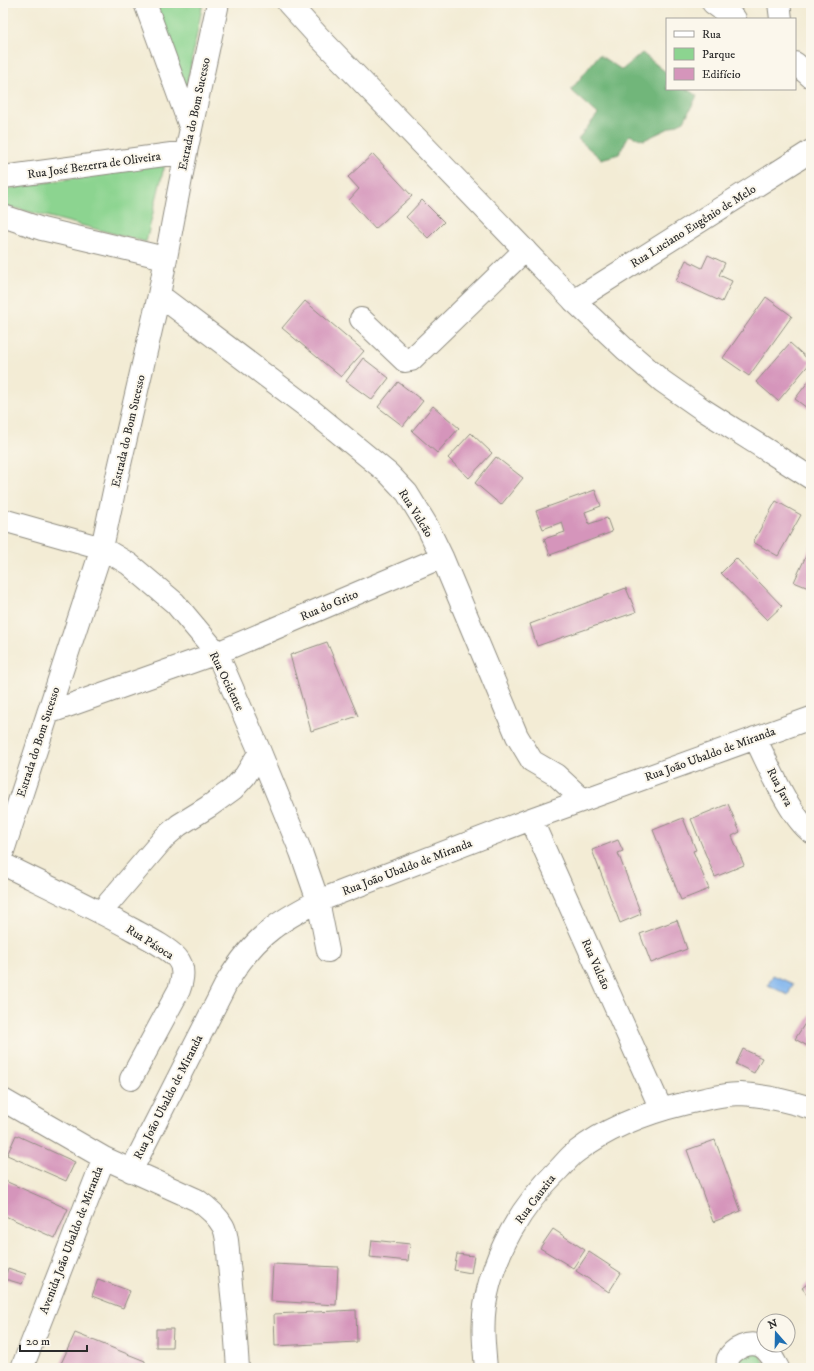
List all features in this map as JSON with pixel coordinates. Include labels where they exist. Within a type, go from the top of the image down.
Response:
[{"type":"street","points":[[145,3],[191,129]]},
{"type":"street","name":"Estrada do Bom Sucesso","points":[[3,851],[102,548],[159,295],[186,152],[218,3]]},
{"type":"street","points":[[288,3],[318,36],[574,301],[626,350],[662,380],[702,409],[811,478]]},
{"type":"street","points":[[712,3],[734,18]]},
{"type":"street","points":[[779,3],[781,18]]},
{"type":"street","points":[[796,64],[811,77]]},
{"type":"street","name":"Rua Luciano Eugênio de Melo","points":[[574,301],[811,151]]},
{"type":"street","name":"Rua José Bezerra de Oliveira","points":[[3,177],[186,152]]},
{"type":"street","points":[[3,216],[42,229],[165,258]]},
{"type":"street","points":[[361,319],[404,361],[411,360],[525,250]]},
{"type":"street","name":"Rua Vulcão","points":[[159,295],[311,410],[389,474],[407,493],[426,524],[442,557],[517,736],[524,749],[532,761],[556,774],[583,800]]},
{"type":"street","name":"Rua Ocidente","points":[[3,520],[102,548],[129,564],[175,603],[216,653],[260,752],[301,852],[318,901],[328,951]]},
{"type":"street","name":"Rua do Grito","points":[[48,713],[216,653],[442,557]]},
{"type":"street","name":"Rua João Ubaldo de Miranda","points":[[131,1171],[227,982],[236,968],[259,940],[272,928],[293,914],[318,901],[531,819],[811,718]]},
{"type":"street","name":"Rua Java","points":[[755,738],[785,798],[801,823],[811,832]]},
{"type":"street","points":[[100,912],[165,837],[179,825],[233,789],[245,776],[260,752]]},
{"type":"street","name":"Rua Vulcão","points":[[531,819],[661,1109]]},
{"type":"street","name":"Rua Pásoca","points":[[3,864],[100,912],[142,935],[166,950],[177,959],[182,972],[182,983],[176,997],[131,1079]]},
{"type":"street","name":"Rua Cauxita","points":[[486,1368],[484,1328],[485,1305],[491,1278],[502,1249],[526,1207],[550,1178],[576,1152],[602,1135],[624,1124],[661,1109],[703,1099],[739,1094],[769,1097],[811,1108]]},
{"type":"street","points":[[3,1100],[104,1158],[197,1200],[209,1209],[223,1226],[227,1243],[238,1368]]},
{"type":"street","name":"Avenida João Ubaldo de Miranda","points":[[22,1368],[104,1158]]},
{"type":"street","points":[[728,1368],[728,1360],[735,1351],[753,1344],[761,1346],[765,1349],[778,1368]]},
{"type":"green space","points":[[156,3],[203,3],[186,89]]},
{"type":"green space","points":[[642,53],[666,72],[666,90],[688,90],[697,96],[684,121],[644,140],[629,135],[619,154],[601,159],[578,139],[598,114],[571,90],[599,55],[622,70]]},
{"type":"green space","points":[[165,163],[146,242],[3,205],[3,192],[6,189]]},
{"type":"green space","points":[[756,1351],[768,1368],[733,1368],[734,1360]]},
{"type":"water","points":[[773,975],[793,984],[788,995],[768,985]]},
{"type":"building","points":[[373,154],[412,196],[375,229],[349,200],[359,189],[348,177]]},
{"type":"building","points":[[422,200],[444,222],[428,238],[406,217]]},
{"type":"building","points":[[708,255],[725,263],[719,275],[732,281],[722,302],[676,281],[686,260],[702,268]]},
{"type":"building","points":[[766,297],[792,316],[749,376],[723,358]]},
{"type":"building","points":[[305,301],[364,351],[341,377],[282,328]]},
{"type":"building","points":[[790,343],[811,362],[778,401],[756,382]]},
{"type":"building","points":[[363,358],[389,378],[372,400],[346,381]]},
{"type":"building","points":[[811,378],[811,411],[795,399]]},
{"type":"building","points":[[398,382],[423,401],[403,426],[378,407]]},
{"type":"building","points":[[433,406],[459,428],[437,453],[412,431]]},
{"type":"building","points":[[471,433],[492,453],[469,478],[448,458]]},
{"type":"building","points":[[496,457],[523,478],[501,505],[475,483]]},
{"type":"building","points":[[595,490],[601,506],[585,512],[589,524],[607,518],[612,532],[550,555],[544,539],[565,532],[562,522],[543,529],[536,511]]},
{"type":"building","points":[[776,501],[801,515],[778,556],[753,542]]},
{"type":"building","points":[[811,545],[811,589],[794,582]]},
{"type":"building","points":[[736,558],[782,606],[767,620],[721,573]]},
{"type":"building","points":[[626,588],[636,612],[537,646],[530,624]]},
{"type":"building","points":[[327,642],[358,716],[311,731],[290,655]]},
{"type":"building","points":[[728,804],[740,832],[732,836],[744,865],[715,877],[691,819]]},
{"type":"building","points":[[683,818],[696,850],[693,851],[709,889],[681,900],[653,830]]},
{"type":"building","points":[[618,840],[623,851],[618,853],[641,914],[620,923],[592,850]]},
{"type":"building","points":[[677,920],[687,949],[651,963],[640,934]]},
{"type":"building","points":[[811,1014],[811,1048],[795,1039]]},
{"type":"building","points":[[743,1049],[762,1058],[754,1073],[736,1064]]},
{"type":"building","points":[[16,1135],[75,1162],[66,1181],[7,1155]]},
{"type":"building","points":[[715,1140],[741,1211],[713,1222],[687,1150]]},
{"type":"building","points":[[3,1180],[68,1209],[55,1238],[3,1215]]},
{"type":"building","points":[[553,1229],[585,1250],[573,1268],[540,1248]]},
{"type":"building","points":[[372,1240],[410,1244],[408,1261],[370,1257]]},
{"type":"building","points":[[589,1252],[621,1273],[609,1292],[576,1271]]},
{"type":"building","points":[[457,1254],[474,1256],[471,1273],[454,1270]]},
{"type":"building","points":[[273,1264],[338,1267],[336,1305],[271,1301]]},
{"type":"building","points":[[8,1268],[26,1274],[22,1284],[5,1279]]},
{"type":"building","points":[[98,1279],[130,1291],[123,1308],[92,1296]]},
{"type":"building","points":[[811,1281],[811,1300],[802,1288]]},
{"type":"building","points":[[356,1310],[357,1342],[275,1346],[274,1314]]},
{"type":"building","points":[[156,1329],[173,1329],[172,1347],[156,1347]]},
{"type":"building","points":[[75,1333],[145,1361],[145,1368],[59,1368]]}]
